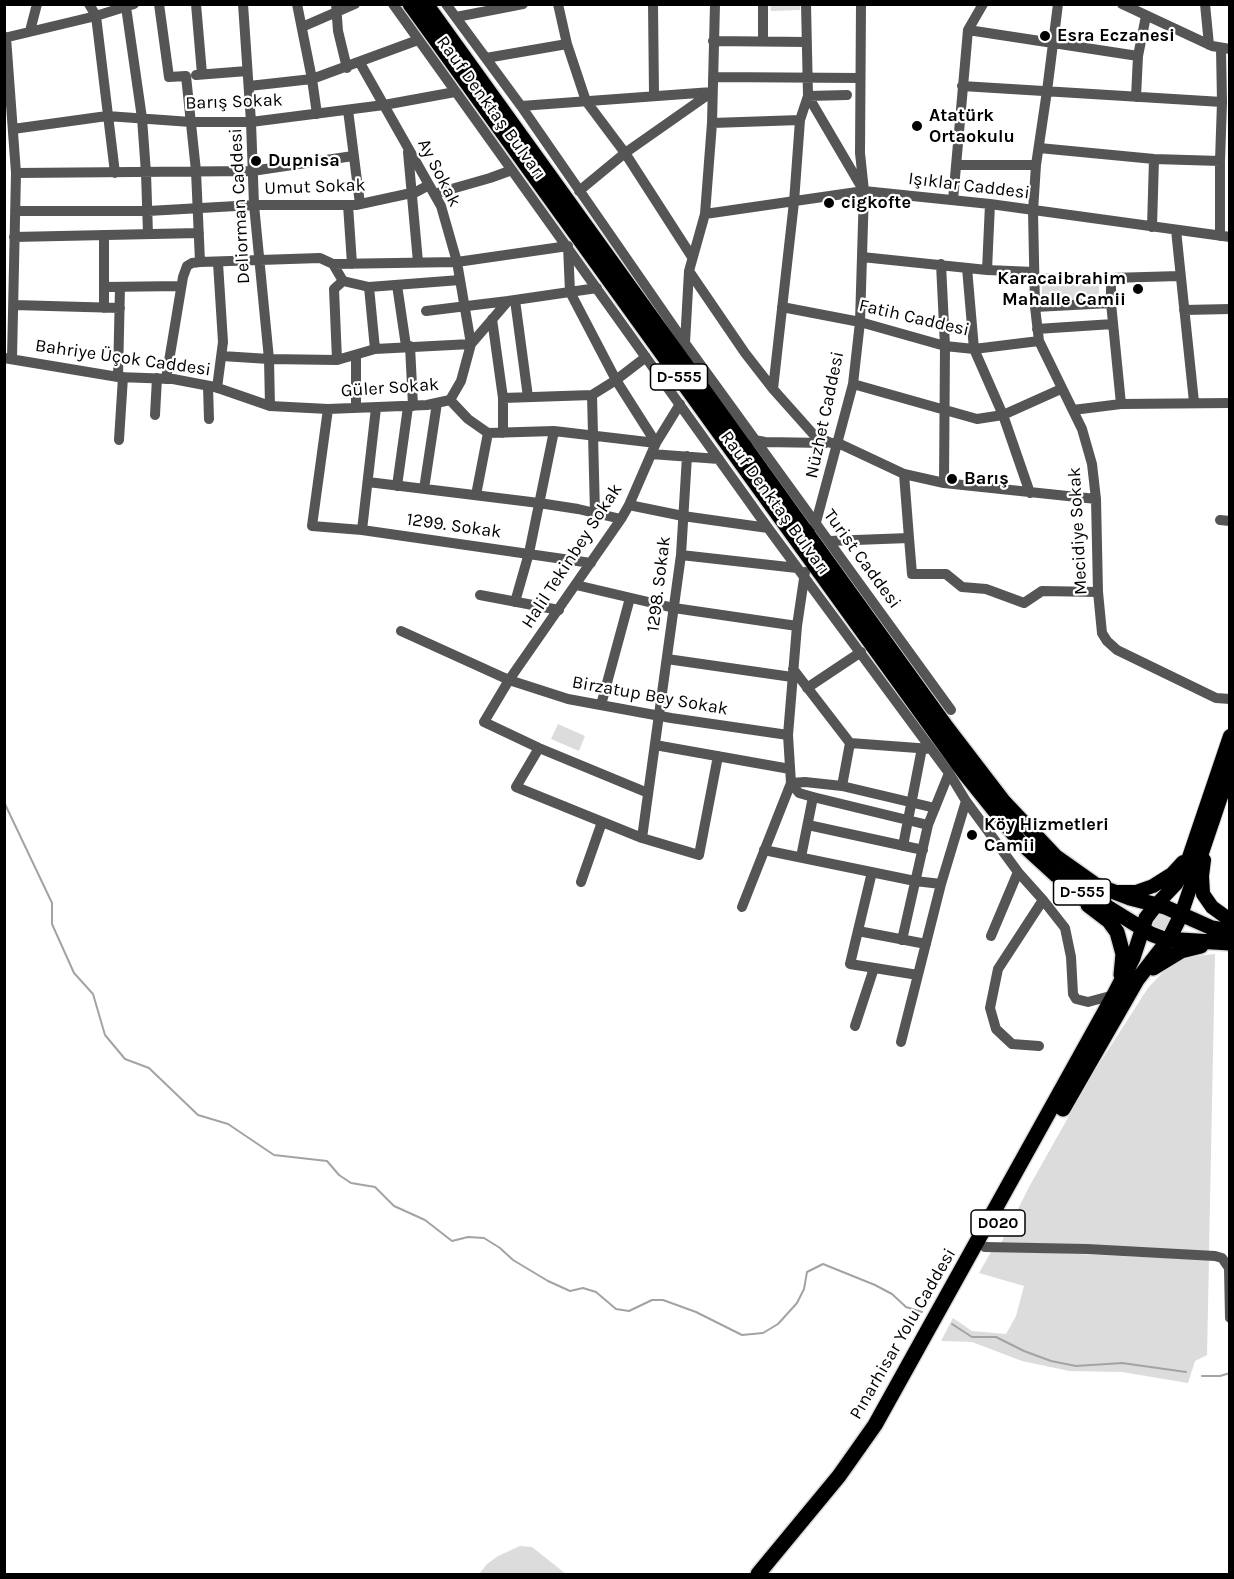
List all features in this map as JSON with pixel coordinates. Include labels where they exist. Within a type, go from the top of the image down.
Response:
[{"type":"highway","name":"Rauf Denktaş Bulvarı","points":[[410,4],[803,568],[934,750],[1025,848],[1070,885],[1142,929]]},
{"type":"highway","name":"Rauf Denktaş Bulvarı","points":[[426,4],[909,662],[983,777],[1025,826],[1066,865],[1086,879],[1112,892],[1156,905]]},
{"type":"highway","points":[[1025,848],[1049,876],[1102,915],[1118,933],[1122,945],[1123,962],[1121,995]]},
{"type":"highway","name":"D-555","points":[[1156,905],[1212,928],[1230,931]]},
{"type":"highway","name":"Pınarhisar Yolu Caddesi","points":[[769,1575],[837,1493],[878,1436],[985,1247],[1121,995],[1146,918],[1156,905]]},
{"type":"highway","name":"Pınarhisar Yolu Caddesi","points":[[758,1575],[843,1471],[875,1425],[1121,995],[1169,939],[1181,915]]},
{"type":"highway","name":"D-555","points":[[1142,929],[1154,936],[1169,939],[1222,943]]},
{"type":"highway","points":[[1121,995],[1153,967],[1181,951],[1222,943]]},
{"type":"main road","points":[[1181,915],[1230,736]]},
{"type":"main road","points":[[1156,905],[1180,878],[1202,838],[1230,770]]},
{"type":"main road","points":[[1112,892],[1136,892],[1153,886],[1182,864],[1202,838]]},
{"type":"main road","points":[[1202,838],[1203,894],[1212,908],[1230,920]]},
{"type":"street","points":[[30,31],[37,4]]},
{"type":"street","points":[[89,4],[96,16],[115,172]]},
{"type":"street","points":[[159,4],[169,77],[247,71]]},
{"type":"street","points":[[196,4],[202,74]]},
{"type":"street","name":"Deliorman Caddesi","points":[[243,4],[252,122],[254,205],[269,359],[270,406]]},
{"type":"street","points":[[297,4],[317,114]]},
{"type":"street","points":[[302,27],[337,9],[355,4]]},
{"type":"street","name":"Rauf Denktaş Bulvarı","points":[[393,4],[768,528],[803,568],[861,652],[934,750],[966,801],[1018,872],[1065,928],[1071,957],[1072,994],[1076,999],[1088,1002],[1121,995]]},
{"type":"street","name":"Turist Caddesi","points":[[446,4],[521,106],[754,440],[812,528],[829,541],[909,662],[951,711]]},
{"type":"street","points":[[558,4],[567,44],[586,101],[625,153],[692,257]]},
{"type":"street","points":[[653,4],[654,95]]},
{"type":"street","points":[[685,343],[689,271],[705,214],[712,123],[715,4]]},
{"type":"street","points":[[763,4],[763,41]]},
{"type":"street","points":[[773,389],[794,202],[800,120],[808,96],[806,4]]},
{"type":"street","name":"Nüzhet Caddesi","points":[[812,528],[853,384],[860,322],[864,191],[860,153],[861,4]]},
{"type":"street","points":[[953,200],[968,30],[983,4]]},
{"type":"street","name":"Mecidiye Sokak","points":[[1058,4],[1036,165],[1033,211],[1035,307],[1038,335],[1088,446],[1096,499],[1098,592],[1102,633],[1117,650],[1216,698],[1230,699]]},
{"type":"street","points":[[1122,4],[1209,45],[1225,49],[1220,161],[1225,237]]},
{"type":"street","points":[[1205,4],[1209,45]]},
{"type":"street","points":[[8,358],[14,305],[15,211],[10,193],[16,173],[13,129],[7,104],[5,37],[96,16],[131,5],[142,118],[148,234]]},
{"type":"street","points":[[456,18],[520,5]]},
{"type":"street","points":[[337,9],[338,31],[347,68]]},
{"type":"street","points":[[1136,96],[1138,56],[1146,16]]},
{"type":"street","points":[[968,30],[1138,56]]},
{"type":"street","points":[[249,86],[312,80],[418,40]]},
{"type":"street","points":[[713,40],[806,42]]},
{"type":"street","points":[[486,58],[567,44]]},
{"type":"street","name":"Ay Sokak","points":[[360,63],[441,206],[457,262],[471,344]]},
{"type":"street","points":[[186,76],[196,171],[200,262]]},
{"type":"street","points":[[713,77],[860,78]]},
{"type":"street","points":[[963,86],[1222,102]]},
{"type":"street","name":"Barış Sokak","points":[[13,129],[107,116],[191,122],[252,122],[384,105],[455,92]]},
{"type":"street","points":[[521,106],[712,92]]},
{"type":"street","points":[[579,191],[625,153],[712,92]]},
{"type":"street","points":[[808,96],[847,95]]},
{"type":"street","points":[[808,96],[864,191]]},
{"type":"street","points":[[348,110],[353,156],[352,264]]},
{"type":"street","points":[[712,123],[800,120]]},
{"type":"street","points":[[408,148],[418,262]]},
{"type":"street","points":[[1039,148],[1154,159],[1220,161]]},
{"type":"street","points":[[16,173],[252,171],[353,156]]},
{"type":"street","points":[[1152,227],[1154,159]]},
{"type":"street","points":[[956,165],[1036,165]]},
{"type":"street","name":"Umut Sokak","points":[[15,211],[148,211],[198,210],[254,205],[354,205],[490,178],[512,170]]},
{"type":"street","name":"Işıklar Caddesi","points":[[705,214],[864,191],[990,204],[1225,237]]},
{"type":"street","points":[[987,270],[990,204]]},
{"type":"street","points":[[1176,230],[1179,276],[1194,402]]},
{"type":"street","points":[[14,237],[199,233]]},
{"type":"street","points":[[104,235],[104,308]]},
{"type":"street","points":[[155,415],[182,286],[187,266],[192,263],[320,258],[333,264],[457,262],[568,246],[570,292],[616,380],[656,443]]},
{"type":"street","points":[[862,257],[987,270],[1034,272]]},
{"type":"street","points":[[209,419],[212,387],[222,356],[223,332],[218,263]]},
{"type":"street","points":[[333,264],[343,281],[369,287],[460,280]]},
{"type":"street","points":[[941,264],[945,346],[944,483]]},
{"type":"street","points":[[966,268],[974,350],[1003,415],[1030,493]]},
{"type":"street","points":[[689,271],[745,353],[814,435],[904,474],[944,483],[1096,499]]},
{"type":"street","points":[[1121,404],[1111,303],[1111,278],[1179,276]]},
{"type":"street","points":[[337,360],[334,289],[343,281]]},
{"type":"street","points":[[397,486],[411,407],[408,346],[398,285]]},
{"type":"street","points":[[104,287],[182,286]]},
{"type":"street","points":[[119,440],[120,287]]},
{"type":"street","points":[[369,287],[375,349]]},
{"type":"street","points":[[426,311],[597,288]]},
{"type":"street","points":[[512,301],[528,397]]},
{"type":"street","name":"Güler Sokak","points":[[270,406],[328,409],[411,407],[450,400],[461,381],[471,344],[492,319],[512,301]]},
{"type":"street","points":[[1035,307],[1111,303]]},
{"type":"street","points":[[14,305],[120,308]]},
{"type":"street","name":"Fatih Caddesi","points":[[782,308],[860,322],[945,346],[974,350],[1038,335],[1113,324]]},
{"type":"street","points":[[1184,310],[1230,309]]},
{"type":"street","points":[[492,319],[503,398],[503,433]]},
{"type":"street","points":[[222,356],[337,360],[375,349],[471,344]]},
{"type":"street","points":[[356,356],[356,408]]},
{"type":"street","points":[[503,398],[592,395],[646,357]]},
{"type":"street","name":"Bahriye Üçok Caddesi","points":[[8,358],[121,377],[162,379],[212,387],[270,406]]},
{"type":"street","points":[[853,384],[977,419],[1003,415],[1061,389]]},
{"type":"street","points":[[592,395],[595,513]]},
{"type":"street","points":[[450,400],[468,418],[488,432],[554,431],[656,443]]},
{"type":"street","points":[[424,489],[437,403]]},
{"type":"street","points":[[1073,410],[1121,404],[1230,403]]},
{"type":"street","name":"Halil Tekinbey Sokak","points":[[538,748],[484,722],[509,681],[621,519],[656,443],[680,404]]},
{"type":"street","points":[[362,530],[376,408]]},
{"type":"street","name":"1299. Sokak","points":[[328,409],[312,526],[362,530],[591,563]]},
{"type":"street","points":[[515,602],[529,553],[554,431]]},
{"type":"street","points":[[476,495],[488,432]]},
{"type":"street","points":[[754,440],[835,443]]},
{"type":"street","points":[[651,454],[719,459]]},
{"type":"street","name":"1298. Sokak","points":[[642,838],[681,555],[687,456]]},
{"type":"street","points":[[904,474],[912,574],[946,574],[962,587],[986,589],[1024,603],[1042,591],[1098,592]]},
{"type":"street","points":[[368,482],[539,503],[621,519]]},
{"type":"street","points":[[629,505],[683,516],[768,528]]},
{"type":"street","points":[[829,541],[909,538]]},
{"type":"street","points":[[681,555],[803,568],[788,735],[790,783],[742,907]]},
{"type":"street","points":[[576,585],[674,608],[797,626]]},
{"type":"street","points":[[480,595],[559,610]]},
{"type":"street","points":[[602,705],[630,598]]},
{"type":"street","name":"Birzatup Bey Sokak","points":[[401,631],[509,681],[568,699],[659,716],[788,735]]},
{"type":"street","points":[[807,688],[861,652]]},
{"type":"street","points":[[667,659],[793,673],[850,743],[934,750],[911,802],[903,846]]},
{"type":"street","points":[[842,786],[850,743]]},
{"type":"street","points":[[655,745],[790,769]]},
{"type":"street","points":[[648,793],[538,748],[516,787],[642,838],[699,855],[718,756]]},
{"type":"street","points":[[902,940],[928,825],[949,773]]},
{"type":"street","points":[[790,783],[805,782],[842,786],[935,808]]},
{"type":"street","points":[[790,783],[799,793],[928,825]]},
{"type":"street","points":[[801,857],[813,797]]},
{"type":"street","points":[[901,1042],[941,884],[966,801]]},
{"type":"street","points":[[581,882],[602,822]]},
{"type":"street","points":[[808,825],[923,850]]},
{"type":"street","points":[[764,850],[915,881],[941,884]]},
{"type":"street","points":[[872,872],[850,964],[918,975]]},
{"type":"street","points":[[992,936],[1018,872]]},
{"type":"street","points":[[1039,1046],[1012,1044],[996,1029],[990,1008],[998,969],[1043,900]]},
{"type":"street","points":[[858,931],[926,944]]},
{"type":"street","points":[[855,1026],[874,968]]},
{"type":"street","points":[[985,1247],[1087,1249],[1222,1258],[1229,1268],[1230,1318]]},
{"type":"shaded area","points":[[770,5],[800,5],[800,10],[771,11]]},
{"type":"shaded area","points":[[1042,273],[1099,273],[1099,300],[1042,301]]},
{"type":"shaded area","points":[[558,724],[585,736],[579,751],[551,739]]},
{"type":"shaded area","points":[[1157,911],[1173,917],[1165,933],[1151,927],[1150,920]]},
{"type":"shaded area","points":[[1215,954],[1209,1251],[1001,1243],[1029,1187],[1092,1075],[1148,988],[1165,970],[1186,957]]},
{"type":"shaded area","points":[[992,1250],[1209,1260],[1207,1355],[1195,1361],[1188,1383],[1122,1372],[1069,1371],[1022,1361],[972,1342],[941,1341],[953,1318],[972,1331],[1006,1334],[1016,1316],[1024,1286],[979,1273]]},
{"type":"shaded area","points":[[520,1546],[532,1547],[566,1574],[479,1574],[498,1556]]},
{"type":"waterway","points":[[4,802],[52,903],[52,924],[74,973],[93,994],[105,1035],[125,1059],[149,1068],[198,1115],[228,1124],[274,1155],[327,1161],[339,1175],[351,1183],[375,1187],[394,1206],[425,1220],[452,1241],[468,1237],[484,1238],[513,1260],[548,1281],[570,1291],[583,1288],[596,1292],[616,1309],[629,1311],[652,1300],[663,1300],[696,1312],[742,1335],[763,1333],[778,1324],[797,1303],[804,1289],[807,1272],[823,1264],[875,1285],[892,1294],[906,1307],[922,1312]]},
{"type":"waterway","points":[[952,1324],[972,1337],[996,1337],[1051,1361],[1076,1366],[1122,1363],[1186,1372]]},
{"type":"waterway","points":[[1202,1376],[1220,1376],[1230,1373]]},
{"type":"place","name":"Esra Eczanesi","points":[[1045,36]]},
{"type":"place","name":"Atatürk Ortaokulu","points":[[917,126]]},
{"type":"place","name":"Dupnisa","points":[[256,161]]},
{"type":"place","name":"cigkofte","points":[[829,203]]},
{"type":"place","name":"Karacaibrahim Mahalle Camii","points":[[1138,289]]},
{"type":"place","name":"Barış","points":[[952,479]]},
{"type":"place","name":"Köy Hizmetleri Camii","points":[[972,835]]}]
